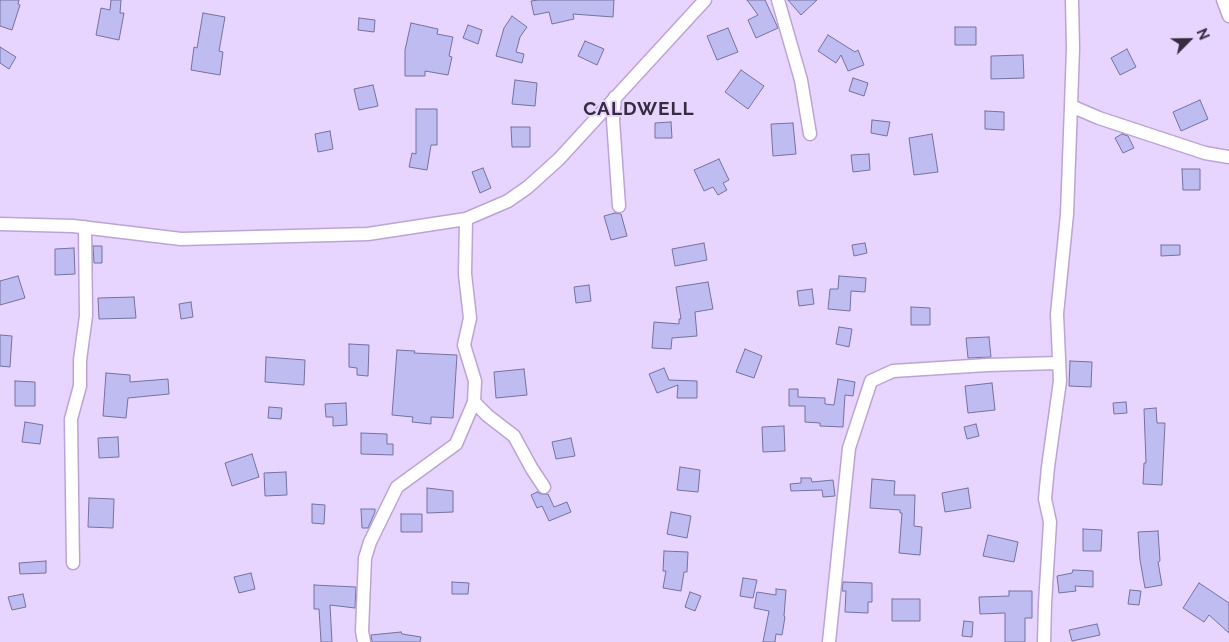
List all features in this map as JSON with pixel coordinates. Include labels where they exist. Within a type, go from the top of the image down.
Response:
[{"type":"street","points":[[0,224],[85,228],[180,239],[368,234],[466,219],[508,201],[528,187],[559,159],[705,0]]},
{"type":"street","points":[[778,0],[801,80],[810,134]]},
{"type":"street","points":[[1044,642],[1050,522],[1045,499],[1060,381],[1057,314],[1067,214],[1073,48],[1072,0]]},
{"type":"street","points":[[1223,0],[1229,16]]},
{"type":"street","points":[[615,97],[613,120],[619,206]]},
{"type":"street","points":[[1071,106],[1099,118],[1205,153],[1229,157]]},
{"type":"street","points":[[364,642],[362,631],[366,586],[365,558],[370,542],[397,486],[456,444],[474,402],[475,381],[464,345],[470,318],[465,274],[466,219]]},
{"type":"street","points":[[73,563],[72,419],[80,386],[80,360],[86,316],[85,228]]},
{"type":"street","points":[[829,642],[849,448],[871,381],[893,371],[1059,363]]},
{"type":"street","points":[[474,402],[488,416],[514,436],[544,487]]},
{"type":"building","points":[[0,0],[19,0],[18,4],[20,5],[12,30],[0,26]]},
{"type":"building","points":[[111,0],[121,0],[120,13],[124,13],[119,40],[96,35],[101,8],[110,10]]},
{"type":"building","points":[[614,0],[613,17],[573,14],[574,19],[552,24],[549,12],[534,15],[531,1]]},
{"type":"building","points":[[747,0],[765,0],[778,28],[756,38],[748,20],[758,15]]},
{"type":"building","points":[[788,0],[817,0],[801,15]]},
{"type":"building","points":[[203,13],[225,17],[219,51],[223,52],[220,75],[191,70],[194,47],[197,48]]},
{"type":"building","points":[[512,16],[527,27],[520,37],[516,52],[524,54],[522,63],[496,56],[504,28]]},
{"type":"building","points":[[359,18],[375,20],[374,32],[358,30]]},
{"type":"building","points":[[411,23],[438,29],[437,34],[453,37],[449,56],[452,57],[448,75],[425,71],[425,76],[405,76],[405,50]]},
{"type":"building","points":[[468,25],[482,30],[478,44],[463,38]]},
{"type":"building","points":[[955,27],[976,27],[976,45],[955,45]]},
{"type":"building","points":[[728,28],[738,52],[717,60],[707,36]]},
{"type":"building","points":[[828,35],[855,52],[858,50],[864,65],[848,71],[841,55],[836,63],[818,51]]},
{"type":"building","points":[[585,41],[604,49],[597,65],[578,56]]},
{"type":"building","points":[[0,47],[16,57],[9,69],[0,63]]},
{"type":"building","points":[[1127,49],[1136,67],[1120,75],[1111,58]]},
{"type":"building","points":[[1023,55],[1024,78],[991,79],[991,56]]},
{"type":"building","points":[[741,70],[764,86],[748,109],[725,92]]},
{"type":"building","points":[[853,78],[868,83],[864,96],[849,91]]},
{"type":"building","points":[[515,80],[537,83],[535,106],[512,104]]},
{"type":"building","points":[[373,85],[378,106],[359,110],[354,89]]},
{"type":"building","points":[[1200,100],[1208,119],[1181,131],[1173,112]]},
{"type":"building","points":[[416,109],[437,109],[437,145],[431,145],[427,170],[409,167],[412,153],[416,154]]},
{"type":"building","points":[[985,111],[1004,112],[1004,130],[985,129]]},
{"type":"building","points":[[872,120],[890,122],[887,136],[871,133]]},
{"type":"building","points":[[671,122],[672,138],[655,138],[655,123]]},
{"type":"building","points":[[793,123],[796,154],[773,156],[771,124]]},
{"type":"building","points":[[511,127],[530,127],[530,147],[512,147]]},
{"type":"building","points":[[330,131],[333,149],[318,152],[315,134]]},
{"type":"building","points":[[932,134],[938,172],[914,175],[909,138]]},
{"type":"building","points":[[1122,134],[1128,136],[1134,148],[1123,153],[1115,138]]},
{"type":"building","points":[[869,154],[870,170],[853,172],[851,155]]},
{"type":"building","points":[[719,159],[729,180],[723,183],[727,190],[718,195],[713,187],[704,191],[694,170]]},
{"type":"building","points":[[483,168],[491,188],[480,193],[472,172]]},
{"type":"building","points":[[1182,169],[1200,169],[1200,190],[1183,190]]},
{"type":"building","points":[[615,213],[621,214],[627,236],[611,240],[604,216]]},
{"type":"building","points":[[704,243],[707,260],[675,266],[672,249]]},
{"type":"building","points":[[865,243],[867,253],[854,256],[852,245]]},
{"type":"building","points":[[1161,245],[1180,245],[1180,255],[1161,256]]},
{"type":"building","points":[[93,246],[102,246],[102,263],[94,263]]},
{"type":"building","points":[[74,248],[75,274],[55,275],[55,249]]},
{"type":"building","points":[[18,276],[25,298],[0,305],[0,281]]},
{"type":"building","points":[[839,276],[866,278],[865,292],[851,291],[850,311],[828,309],[830,289],[838,289]]},
{"type":"building","points":[[708,282],[713,309],[695,312],[697,336],[672,338],[671,349],[652,348],[654,322],[679,324],[679,319],[681,319],[676,287]]},
{"type":"building","points":[[589,285],[591,301],[576,303],[574,287]]},
{"type":"building","points":[[812,289],[814,304],[799,306],[797,291]]},
{"type":"building","points":[[134,297],[136,318],[99,319],[98,298]]},
{"type":"building","points":[[191,302],[193,317],[181,319],[179,304]]},
{"type":"building","points":[[911,307],[930,308],[930,325],[911,325]]},
{"type":"building","points":[[839,327],[852,329],[849,347],[836,344]]},
{"type":"building","points":[[0,335],[12,336],[10,367],[0,366]]},
{"type":"building","points":[[989,337],[991,357],[968,358],[966,338]]},
{"type":"building","points":[[349,344],[369,345],[368,376],[357,375],[357,368],[349,367]]},
{"type":"building","points":[[745,349],[762,356],[754,378],[736,372]]},
{"type":"building","points":[[397,350],[415,351],[414,353],[457,355],[453,418],[431,417],[431,424],[412,422],[413,417],[392,415]]},
{"type":"building","points":[[266,357],[305,360],[304,385],[265,382]]},
{"type":"building","points":[[1070,361],[1092,362],[1091,387],[1069,386]]},
{"type":"building","points":[[664,368],[669,380],[697,381],[697,398],[677,398],[678,385],[657,393],[649,374]]},
{"type":"building","points":[[524,369],[527,395],[496,398],[494,372]]},
{"type":"building","points":[[106,373],[130,375],[130,382],[168,379],[169,394],[128,398],[126,418],[103,416]]},
{"type":"building","points":[[838,379],[855,382],[853,396],[845,395],[843,427],[820,426],[820,423],[805,422],[805,406],[789,406],[789,389],[798,389],[798,397],[825,398],[825,404],[834,405]]},
{"type":"building","points":[[15,381],[35,382],[35,406],[15,406]]},
{"type":"building","points":[[992,383],[995,410],[968,413],[965,386]]},
{"type":"building","points":[[1126,402],[1127,413],[1114,414],[1113,403]]},
{"type":"building","points":[[346,403],[347,425],[333,426],[333,417],[326,417],[325,404]]},
{"type":"building","points":[[269,407],[282,408],[281,419],[268,418]]},
{"type":"building","points":[[1156,408],[1157,423],[1165,423],[1162,485],[1143,484],[1144,463],[1146,463],[1144,409]]},
{"type":"building","points":[[25,422],[43,425],[40,444],[22,442]]},
{"type":"building","points":[[976,424],[979,436],[967,439],[964,427]]},
{"type":"building","points":[[784,426],[785,451],[763,452],[762,427]]},
{"type":"building","points":[[361,433],[387,434],[387,444],[393,444],[393,455],[361,454]]},
{"type":"building","points":[[118,437],[119,457],[99,458],[98,438]]},
{"type":"building","points":[[571,438],[575,456],[556,459],[552,442]]},
{"type":"building","points":[[252,454],[259,477],[232,486],[225,463]]},
{"type":"building","points":[[680,467],[700,470],[698,492],[677,490]]},
{"type":"building","points":[[286,472],[287,495],[265,496],[264,473]]},
{"type":"building","points":[[801,478],[811,478],[812,482],[833,480],[835,496],[823,497],[822,490],[791,491],[790,484],[801,483]]},
{"type":"building","points":[[872,479],[895,481],[894,495],[915,495],[914,526],[922,527],[920,555],[899,553],[902,513],[900,513],[900,510],[870,508]]},
{"type":"building","points":[[427,488],[453,491],[453,512],[427,513]]},
{"type":"building","points":[[968,488],[971,508],[945,512],[942,493]]},
{"type":"building","points":[[537,492],[548,494],[554,507],[567,502],[571,512],[549,521],[542,506],[537,508],[531,495]]},
{"type":"building","points":[[89,498],[114,499],[113,528],[88,527]]},
{"type":"building","points":[[312,504],[325,505],[324,524],[312,523]]},
{"type":"building","points":[[361,509],[375,509],[368,528],[362,528]]},
{"type":"building","points":[[671,512],[691,516],[687,538],[667,534]]},
{"type":"building","points":[[401,514],[422,514],[422,532],[401,532]]},
{"type":"building","points":[[1083,529],[1102,530],[1101,551],[1083,551]]},
{"type":"building","points":[[1158,531],[1160,561],[1158,562],[1162,585],[1145,588],[1138,532]]},
{"type":"building","points":[[988,535],[1018,542],[1014,562],[983,556]]},
{"type":"building","points":[[664,551],[688,552],[687,572],[684,572],[681,591],[663,588],[666,571],[663,571]]},
{"type":"building","points":[[46,561],[46,573],[20,574],[19,563]]},
{"type":"building","points":[[1073,570],[1093,571],[1093,587],[1075,586],[1076,591],[1059,593],[1057,576],[1072,573]]},
{"type":"building","points":[[251,573],[255,589],[239,593],[234,577]]},
{"type":"building","points":[[743,578],[757,580],[753,598],[740,596]]},
{"type":"building","points":[[452,582],[469,583],[468,594],[452,594]]},
{"type":"building","points":[[843,582],[872,583],[872,602],[868,602],[868,613],[845,612],[846,591],[842,591]]},
{"type":"building","points":[[1199,583],[1229,603],[1229,633],[1209,615],[1204,622],[1183,608]]},
{"type":"building","points":[[314,585],[356,587],[355,608],[330,605],[332,642],[321,642],[319,609],[314,609]]},
{"type":"building","points":[[776,589],[786,590],[782,635],[776,634],[775,642],[763,642],[769,611],[754,608],[757,592],[776,595]]},
{"type":"building","points":[[1130,590],[1141,591],[1139,605],[1128,604]]},
{"type":"building","points":[[1009,591],[1032,591],[1032,618],[1025,618],[1025,642],[1005,642],[1005,613],[980,614],[979,597],[1009,596]]},
{"type":"building","points":[[690,592],[701,596],[695,611],[685,607]]},
{"type":"building","points":[[23,594],[26,607],[12,610],[8,597]]},
{"type":"building","points":[[892,599],[920,599],[920,621],[892,621]]},
{"type":"building","points":[[964,621],[973,622],[972,637],[962,636]]},
{"type":"building","points":[[1097,624],[1100,635],[1072,641],[1069,630]]},
{"type":"building","points":[[401,632],[402,634],[421,637],[420,642],[372,642],[371,635]]},
{"type":"district","name":"CALDWELL","points":[[639,109]]}]
